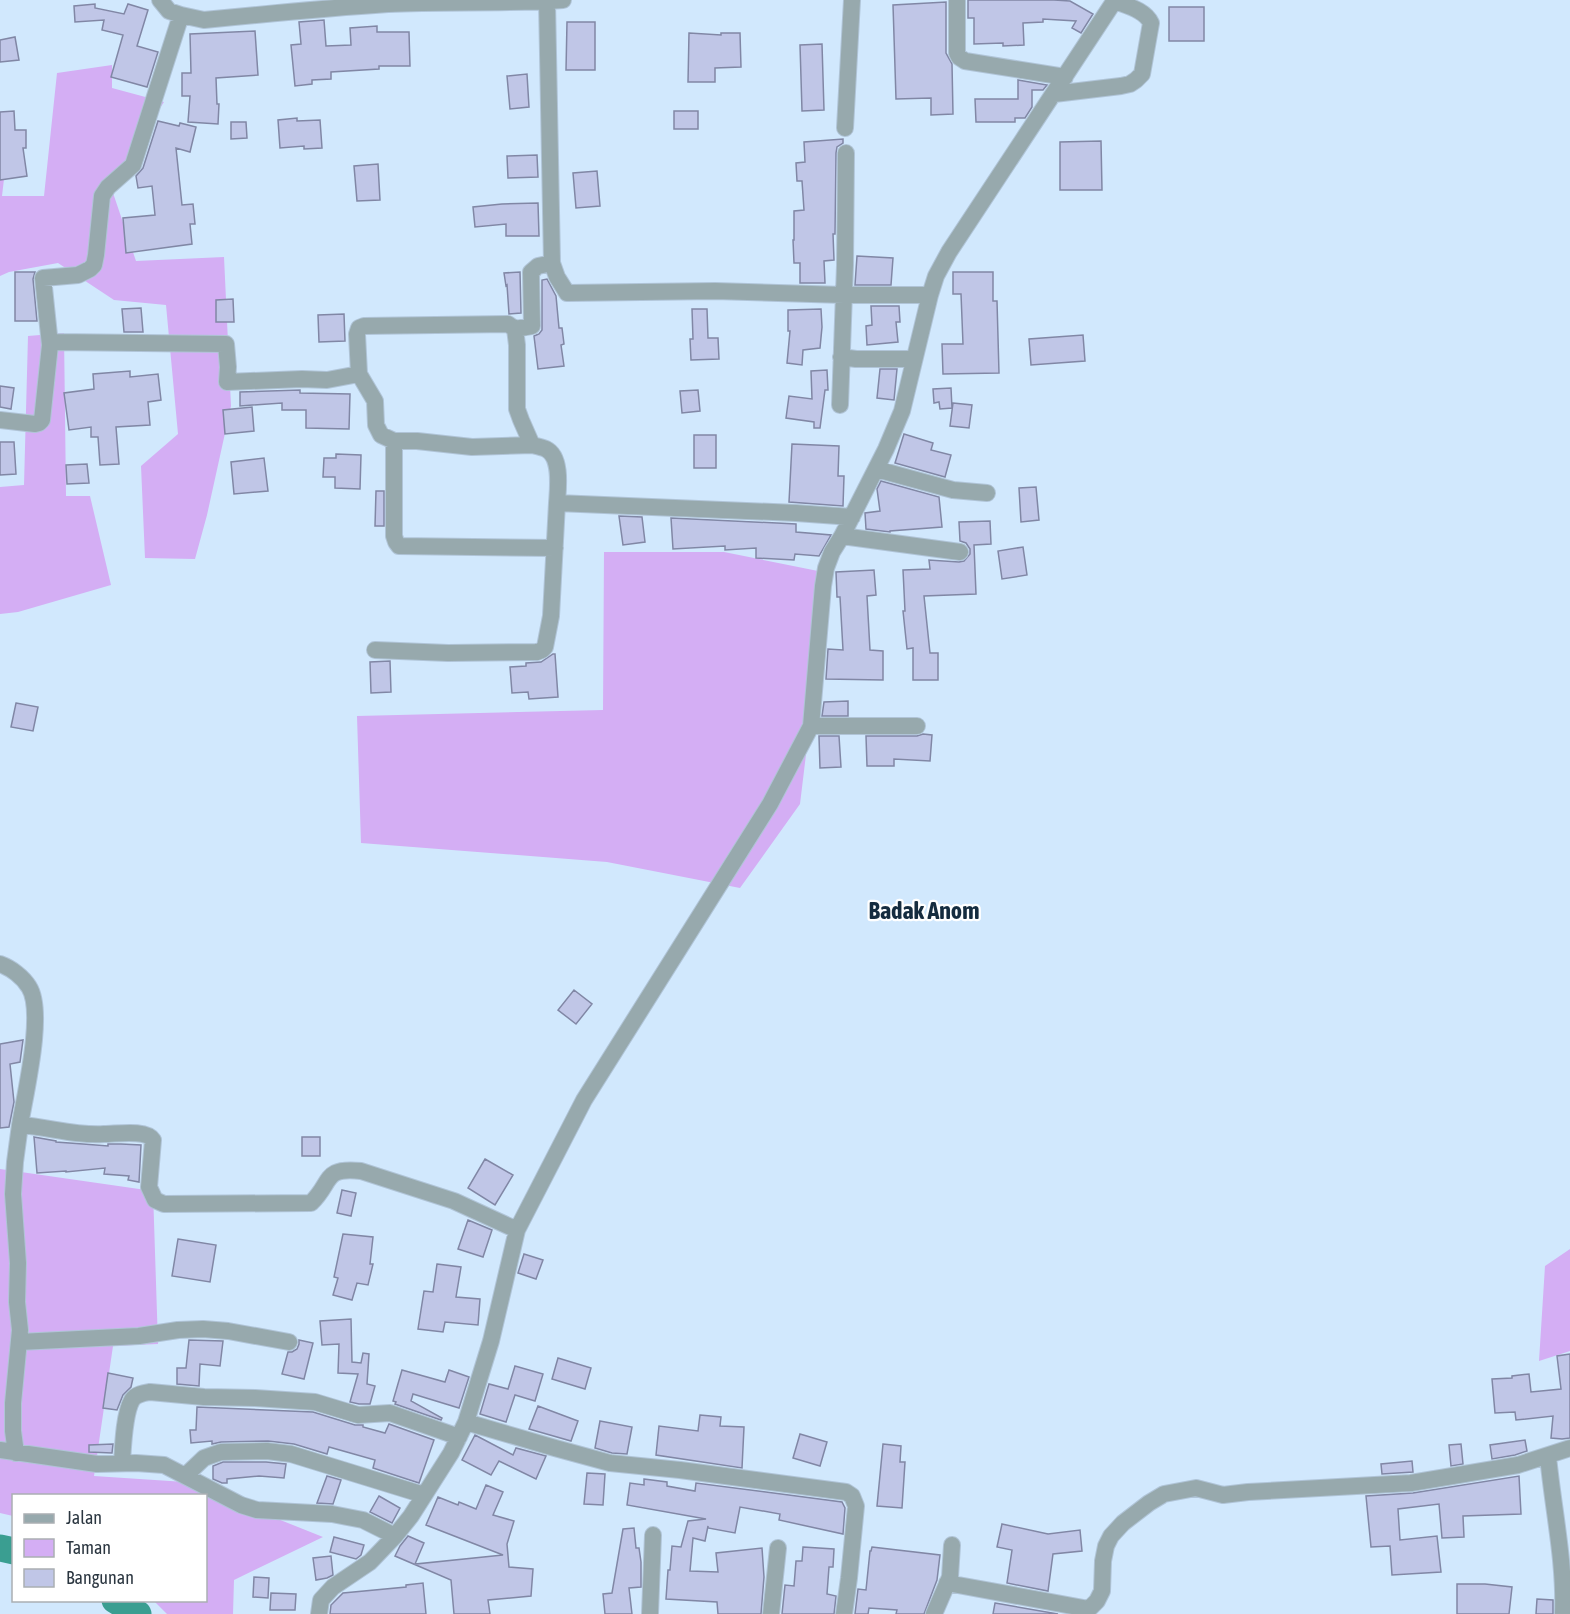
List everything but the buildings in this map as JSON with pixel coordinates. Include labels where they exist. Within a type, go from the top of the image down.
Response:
[{"type":"street","points":[[160,0],[169,11],[204,20],[387,4],[556,0],[552,263],[567,293],[715,291],[930,295]]},
{"type":"street","points":[[846,128],[852,0]]},
{"type":"street","points":[[957,0],[957,52],[959,57],[965,61],[1065,77]]},
{"type":"street","points":[[318,1614],[321,1600],[333,1587],[370,1562],[395,1536],[451,1453],[462,1429],[491,1341],[517,1230],[584,1100],[770,804],[811,726],[826,568],[832,552],[876,469],[902,411],[936,276],[949,252],[1115,0],[1149,18],[1151,23],[1142,74],[1130,84],[1054,94]]},
{"type":"street","points":[[0,420],[35,424],[42,420],[50,345],[43,278],[78,275],[94,265],[102,196],[108,187],[133,165],[181,15]]},
{"type":"street","points":[[840,405],[846,153]]},
{"type":"street","points":[[375,650],[448,653],[537,652],[545,646],[551,616],[559,478],[555,457],[546,449],[532,445],[472,447],[394,441],[381,435],[376,425],[375,401],[359,374],[357,334],[359,327],[364,326],[508,324],[515,329],[532,326],[531,272],[538,266],[552,263]]},
{"type":"street","points":[[515,329],[518,409],[532,445]]},
{"type":"street","points":[[50,345],[58,342],[226,344],[227,382],[327,380],[359,374]]},
{"type":"street","points":[[841,357],[914,359]]},
{"type":"street","points":[[394,441],[394,536],[399,546],[555,548]]},
{"type":"street","points":[[876,469],[953,490],[987,493]]},
{"type":"street","points":[[557,503],[852,517]]},
{"type":"street","points":[[842,536],[960,552]]},
{"type":"street","points":[[811,726],[917,726]]},
{"type":"street","points":[[0,964],[17,974],[30,988],[36,1010],[36,1029],[15,1162],[13,1194],[20,1342],[13,1403],[13,1431],[8,1452],[97,1464],[136,1462],[164,1465],[242,1505],[257,1510],[332,1514],[363,1520],[395,1536]]},
{"type":"street","points":[[21,1125],[78,1134],[147,1134],[153,1140],[149,1187],[155,1200],[164,1204],[311,1203],[320,1194],[326,1180],[336,1171],[350,1170],[361,1171],[454,1201],[517,1230]]},
{"type":"street","points":[[20,1342],[139,1336],[203,1329],[289,1342]]},
{"type":"street","points":[[122,1463],[125,1424],[132,1400],[142,1393],[150,1392],[315,1402],[358,1415],[390,1413],[555,1448],[610,1463],[846,1492],[852,1496],[856,1506],[844,1614]]},
{"type":"street","points":[[947,1583],[1089,1609],[1097,1601],[1102,1591],[1103,1561],[1111,1536],[1123,1523],[1164,1494],[1196,1488],[1223,1495],[1411,1483],[1518,1465],[1570,1448]]},
{"type":"street","points":[[185,1476],[204,1458],[220,1452],[267,1451],[291,1454],[424,1495]]},
{"type":"street","points":[[1548,1456],[1552,1499],[1561,1550],[1565,1611]]},
{"type":"street","points":[[650,1614],[653,1535]]},
{"type":"street","points":[[934,1614],[950,1577],[952,1545]]},
{"type":"street","points":[[771,1614],[778,1548]]},
{"type":"green space","points":[[112,65],[112,88],[164,102],[110,184],[136,261],[224,257],[231,406],[195,559],[145,558],[141,466],[178,434],[166,305],[114,300],[58,263],[9,272],[0,276],[0,162],[6,162],[2,196],[44,196],[57,73]]},
{"type":"green space","points":[[64,333],[66,496],[90,496],[111,585],[18,612],[0,614],[0,487],[24,485],[28,336]]},
{"type":"green space","points":[[604,552],[724,552],[828,573],[800,804],[740,888],[607,862],[361,843],[357,716],[603,710]]},
{"type":"green space","points":[[0,1169],[153,1191],[158,1344],[113,1346],[94,1476],[185,1482],[323,1537],[234,1580],[233,1614],[167,1614],[155,1602],[207,1602],[207,1494],[12,1494],[12,1516],[0,1513]]},
{"type":"green space","points":[[1570,1249],[1570,1351],[1539,1361],[1545,1266]]},
{"type":"waterway","points":[[0,1548],[12,1551]]},
{"type":"waterway","points":[[118,1602],[138,1614]]},
{"type":"district","name":"Badak Anom","points":[[924,911]]}]
